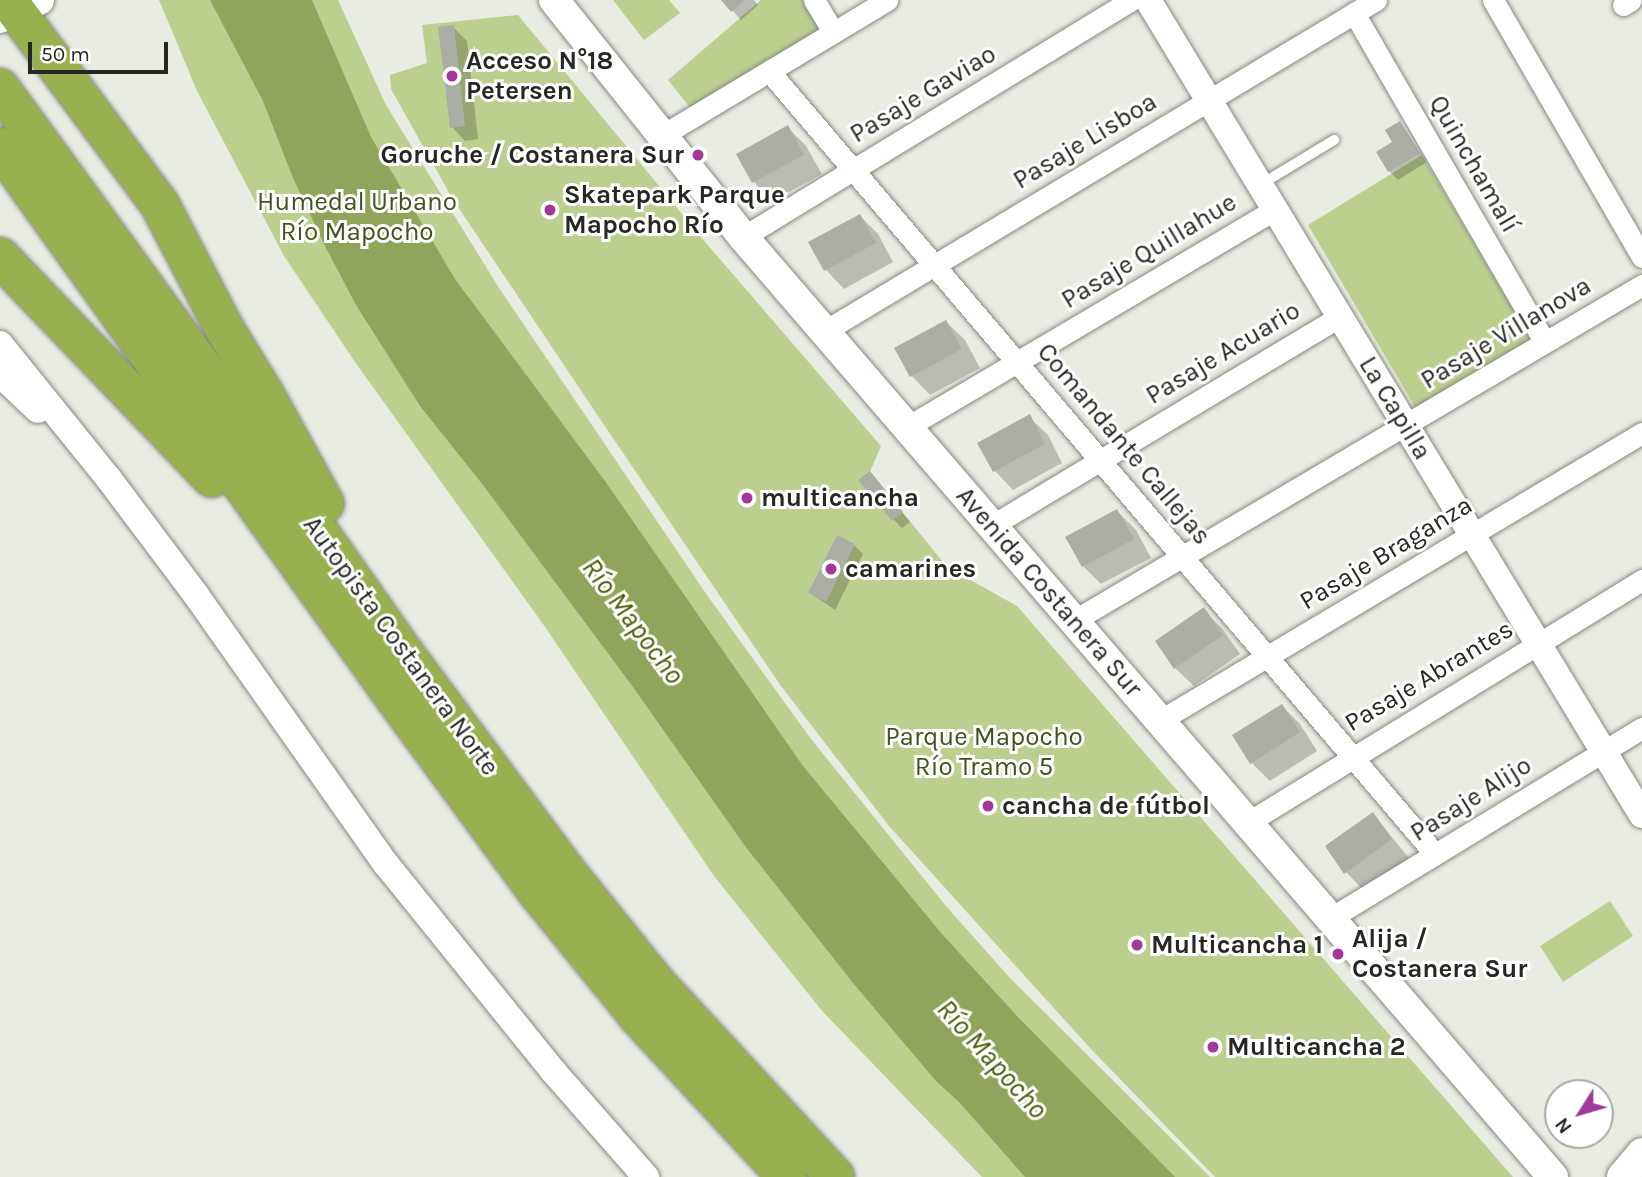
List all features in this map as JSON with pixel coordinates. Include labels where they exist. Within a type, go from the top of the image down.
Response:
[{"type":"highway","points":[[16,7],[160,205],[225,330],[379,598],[407,657]]},
{"type":"highway","name":"Autopista Costanera Norte","points":[[2,91],[215,384],[407,657],[550,851],[656,983],[835,1177]]},
{"type":"highway","name":"Autopista Costanera Norte","points":[[0,148],[446,768],[594,963],[683,1067],[787,1177]]},
{"type":"highway","points":[[0,257],[181,445],[366,657]]},
{"type":"main road","name":"Avenida Costanera Sur","points":[[554,0],[661,136],[823,332],[1553,1177]]},
{"type":"main road","points":[[1622,1177],[1642,1153]]},
{"type":"street","points":[[814,0],[834,32]]},
{"type":"street","points":[[661,136],[887,0]]},
{"type":"street","name":"Pasaje Gaviao","points":[[743,237],[1132,0]]},
{"type":"street","name":"La Capilla","points":[[1148,0],[1642,815]]},
{"type":"street","name":"Pasaje Lisboa","points":[[823,332],[1376,0]]},
{"type":"street","points":[[1493,0],[1642,257]]},
{"type":"street","name":"Quinchamalí","points":[[1354,13],[1545,342]]},
{"type":"street","name":"Comandante Callejas","points":[[769,71],[1435,854]]},
{"type":"street","name":"Pasaje Quillahue","points":[[907,427],[1275,209]]},
{"type":"street","name":"Pasaje Villanova","points":[[1073,621],[1642,285]]},
{"type":"street","name":"Pasaje Acuario","points":[[991,526],[1340,316]]},
{"type":"street","points":[[0,344],[109,479],[196,595],[386,864],[562,1082],[646,1177]]},
{"type":"street","points":[[0,374],[109,479]]},
{"type":"street","name":"Pasaje Braganza","points":[[1159,721],[1642,433]]},
{"type":"street","name":"Pasaje Abrantes","points":[[1247,823],[1537,642],[1642,580]]},
{"type":"street","name":"Pasaje Alijo","points":[[1329,919],[1642,728]]},
{"type":"lane","points":[[1260,185],[1334,140]]},
{"type":"green space","name":"Humedal Urbano Río Mapocho","points":[[159,0],[338,0],[386,105],[499,288],[707,595],[811,739],[946,906],[1010,978],[1210,1177],[982,1177],[823,1012],[714,876],[543,624],[355,362],[284,256],[197,91]]},
{"type":"green space","points":[[613,0],[669,0],[680,13],[644,40]]},
{"type":"green space","points":[[761,0],[803,0],[820,31],[692,110],[668,80]]},
{"type":"green space","name":"Parque Mapocho Río Tramo 5","points":[[518,15],[706,243],[881,446],[870,472],[947,567],[1017,606],[1513,1177],[1215,1177],[1090,1048],[889,826],[781,686],[596,413],[452,198],[391,89],[390,75],[427,63],[422,25]]},
{"type":"green space","points":[[1422,155],[1532,341],[1415,407],[1308,225]]},
{"type":"green space","points":[[1610,901],[1633,936],[1563,982],[1540,946]]},
{"type":"water","name":"Humedal Urbano Río Mapocho","points":[[210,0],[312,0],[371,137],[455,279],[605,481],[803,766],[942,934],[1017,1016],[1175,1177],[1025,1177],[960,1103],[936,1081],[853,983],[745,846],[633,687],[483,485],[420,406],[356,305],[325,246],[293,178],[263,101]]},
{"type":"building","points":[[721,0],[745,0],[731,12]]},
{"type":"building","name":"Acceso N°18 Petersen","points":[[454,25],[465,126],[450,128],[438,27]]},
{"type":"building","points":[[1400,121],[1420,153],[1388,172],[1376,152],[1392,142],[1385,130]]},
{"type":"building","points":[[788,125],[804,155],[752,183],[736,154]]},
{"type":"building","points":[[860,214],[876,243],[824,271],[808,242]]},
{"type":"building","points":[[946,320],[962,349],[910,377],[894,348]]},
{"type":"building","points":[[1030,414],[1045,444],[993,472],[977,443]]},
{"type":"building","points":[[870,471],[903,512],[892,521],[858,480]]},
{"type":"building","points":[[1117,509],[1134,539],[1082,567],[1065,537]]},
{"type":"building","name":"camarines","points":[[837,535],[855,544],[826,602],[808,593]]},
{"type":"building","points":[[1204,607],[1223,635],[1174,669],[1155,641]]},
{"type":"building","points":[[1282,704],[1300,732],[1250,764],[1232,735]]},
{"type":"building","points":[[1373,812],[1392,839],[1344,874],[1325,846]]},
{"type":"place","name":"Acceso N°18 Petersen","points":[[452,76]]},
{"type":"place","name":"Goruche / Costanera Sur","points":[[698,155]]},
{"type":"place","name":"Skatepark Parque Mapocho Río","points":[[550,210]]},
{"type":"place","name":"multicancha","points":[[747,498]]},
{"type":"place","name":"camarines","points":[[831,569]]},
{"type":"place","name":"cancha de fútbol","points":[[988,806]]},
{"type":"place","name":"Multicancha 1","points":[[1137,945]]},
{"type":"place","name":"Alija / Costanera Sur","points":[[1338,954]]},
{"type":"place","name":"Multicancha 2","points":[[1213,1047]]},
{"type":"water label","name":"Río Mapocho","points":[[633,621]]},
{"type":"water label","name":"Río Mapocho","points":[[992,1059]]}]
